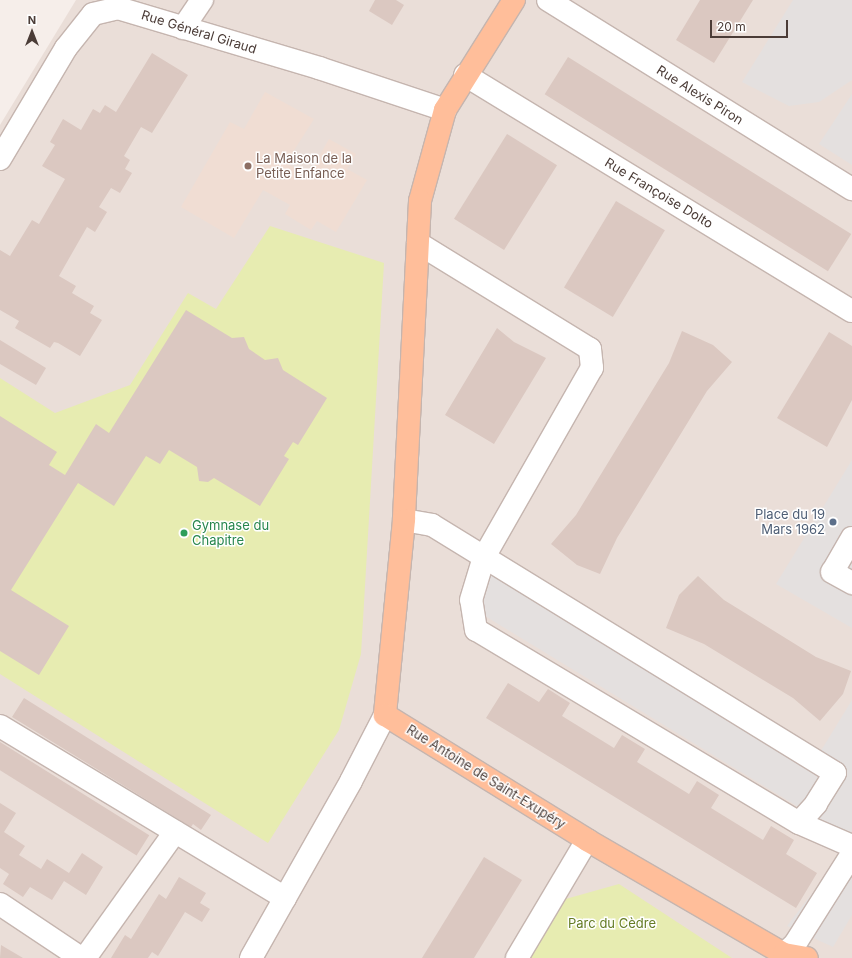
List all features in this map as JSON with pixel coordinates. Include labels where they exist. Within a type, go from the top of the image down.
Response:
[{"type":"main road","points":[[385,715],[404,520],[420,201],[444,110],[514,0]]},
{"type":"main road","name":"Rue Antoine de Saint-Exupéry","points":[[385,715],[587,840],[784,956],[807,958]]},
{"type":"street","points":[[183,28],[202,0]]},
{"type":"street","name":"Rue Alexis Piron","points":[[548,0],[852,190]]},
{"type":"street","name":"Rue Général Giraud","points":[[0,159],[66,48],[93,14],[118,8],[319,68],[444,110]]},
{"type":"street","name":"Rue Françoise Dolto","points":[[465,75],[852,311]]},
{"type":"street","points":[[418,243],[590,349],[592,368],[484,557],[471,600],[476,630],[799,823],[852,846]]},
{"type":"street","points":[[404,520],[432,525],[835,773],[799,823]]},
{"type":"street","points":[[852,538],[832,572],[852,583]]},
{"type":"street","points":[[250,958],[285,898],[385,715]]},
{"type":"street","points":[[0,726],[285,898]]},
{"type":"street","points":[[85,958],[175,832]]},
{"type":"street","points":[[517,958],[587,840]]},
{"type":"street","points":[[784,956],[795,944],[852,854]]},
{"type":"street","points":[[0,904],[81,958]]},
{"type":"shaded area","points":[[76,0],[852,0],[852,958],[0,958],[0,125]]},
{"type":"shaded area","points":[[793,0],[852,0],[852,80],[819,102],[789,106],[742,82]]},
{"type":"shaded area","name":"La Maison de la Petite Enfance","points":[[265,92],[314,119],[286,163],[308,176],[329,139],[356,154],[347,169],[367,180],[336,232],[317,221],[311,230],[285,214],[290,205],[263,190],[234,238],[181,207],[230,122],[244,129]]},
{"type":"shaded area","points":[[852,94],[852,165],[819,144]]},
{"type":"shaded area","name":"Place du 19 Mars 1962","points":[[852,460],[852,628],[776,584]]},
{"type":"shaded area","points":[[492,571],[811,767],[852,700],[852,915],[833,947],[787,926],[836,862],[846,836],[480,613],[487,575]]},
{"type":"green space","name":"Gymnase du Chapitre","points":[[270,226],[384,263],[361,654],[339,730],[268,843],[0,674],[0,378],[55,413],[130,385],[188,293],[216,309]]},
{"type":"green space","name":"Parc du Cèdre","points":[[619,884],[732,958],[528,958],[562,900]]},
{"type":"building","points":[[375,0],[396,0],[404,5],[392,25],[369,11]]},
{"type":"building","points":[[700,0],[753,0],[714,63],[676,40]]},
{"type":"building","points":[[152,53],[188,75],[152,133],[141,127],[124,156],[130,160],[125,169],[132,173],[120,193],[111,188],[99,207],[107,212],[95,232],[87,227],[59,276],[76,286],[72,293],[94,306],[90,313],[102,320],[80,356],[58,343],[54,342],[50,348],[15,328],[19,321],[0,310],[0,250],[10,256],[32,220],[39,224],[65,179],[42,166],[55,145],[50,142],[63,119],[81,130],[93,109],[100,113],[105,105],[116,112]]},
{"type":"building","points":[[568,57],[851,234],[828,271],[545,94]]},
{"type":"building","points":[[507,134],[557,165],[504,250],[454,219]]},
{"type":"building","points":[[616,201],[665,230],[613,317],[564,288]]},
{"type":"building","points":[[186,310],[232,338],[244,337],[249,349],[265,360],[278,358],[283,370],[327,398],[298,445],[293,442],[284,456],[289,459],[260,506],[214,478],[208,482],[199,481],[197,467],[169,450],[160,464],[146,456],[114,506],[78,483],[11,590],[69,626],[39,675],[0,651],[0,416],[57,452],[49,465],[65,475],[96,424],[109,433]]},
{"type":"building","points":[[497,328],[514,342],[546,358],[494,444],[445,415]]},
{"type":"building","points":[[682,331],[713,345],[732,362],[707,391],[617,538],[600,574],[577,565],[551,544],[576,515],[669,363]]},
{"type":"building","points":[[829,332],[852,346],[852,400],[827,447],[777,418]]},
{"type":"building","points":[[0,340],[46,368],[36,385],[0,364]]},
{"type":"building","points":[[698,576],[724,600],[816,657],[851,671],[843,694],[820,721],[793,698],[704,644],[666,628],[679,595]]},
{"type":"building","points":[[508,683],[539,702],[548,689],[570,703],[562,716],[614,748],[622,735],[645,749],[637,762],[689,794],[697,781],[719,795],[711,808],[763,840],[771,826],[794,840],[786,854],[817,873],[796,908],[486,718]]},
{"type":"building","points":[[24,698],[211,815],[201,830],[193,824],[191,827],[12,717]]},
{"type":"building","points":[[0,742],[149,835],[137,856],[0,770]]},
{"type":"building","points":[[0,803],[16,813],[4,832],[25,846],[19,855],[41,869],[47,859],[69,873],[82,853],[103,867],[86,895],[64,881],[52,900],[30,887],[23,897],[3,884],[9,874],[0,868]]},
{"type":"building","points":[[484,857],[522,880],[474,958],[422,958]]},
{"type":"building","points":[[179,877],[206,893],[200,903],[210,909],[202,922],[185,912],[158,956],[152,952],[148,958],[111,958],[125,935],[131,939],[159,894],[166,899]]},
{"type":"building","points":[[1,945],[23,958],[0,958]]},
{"type":"place","name":"La Maison de la Petite Enfance","points":[[248,166]]},
{"type":"place","name":"Place du 19 Mars 1962","points":[[833,522]]},
{"type":"place","name":"Gymnase du Chapitre","points":[[184,533]]}]
